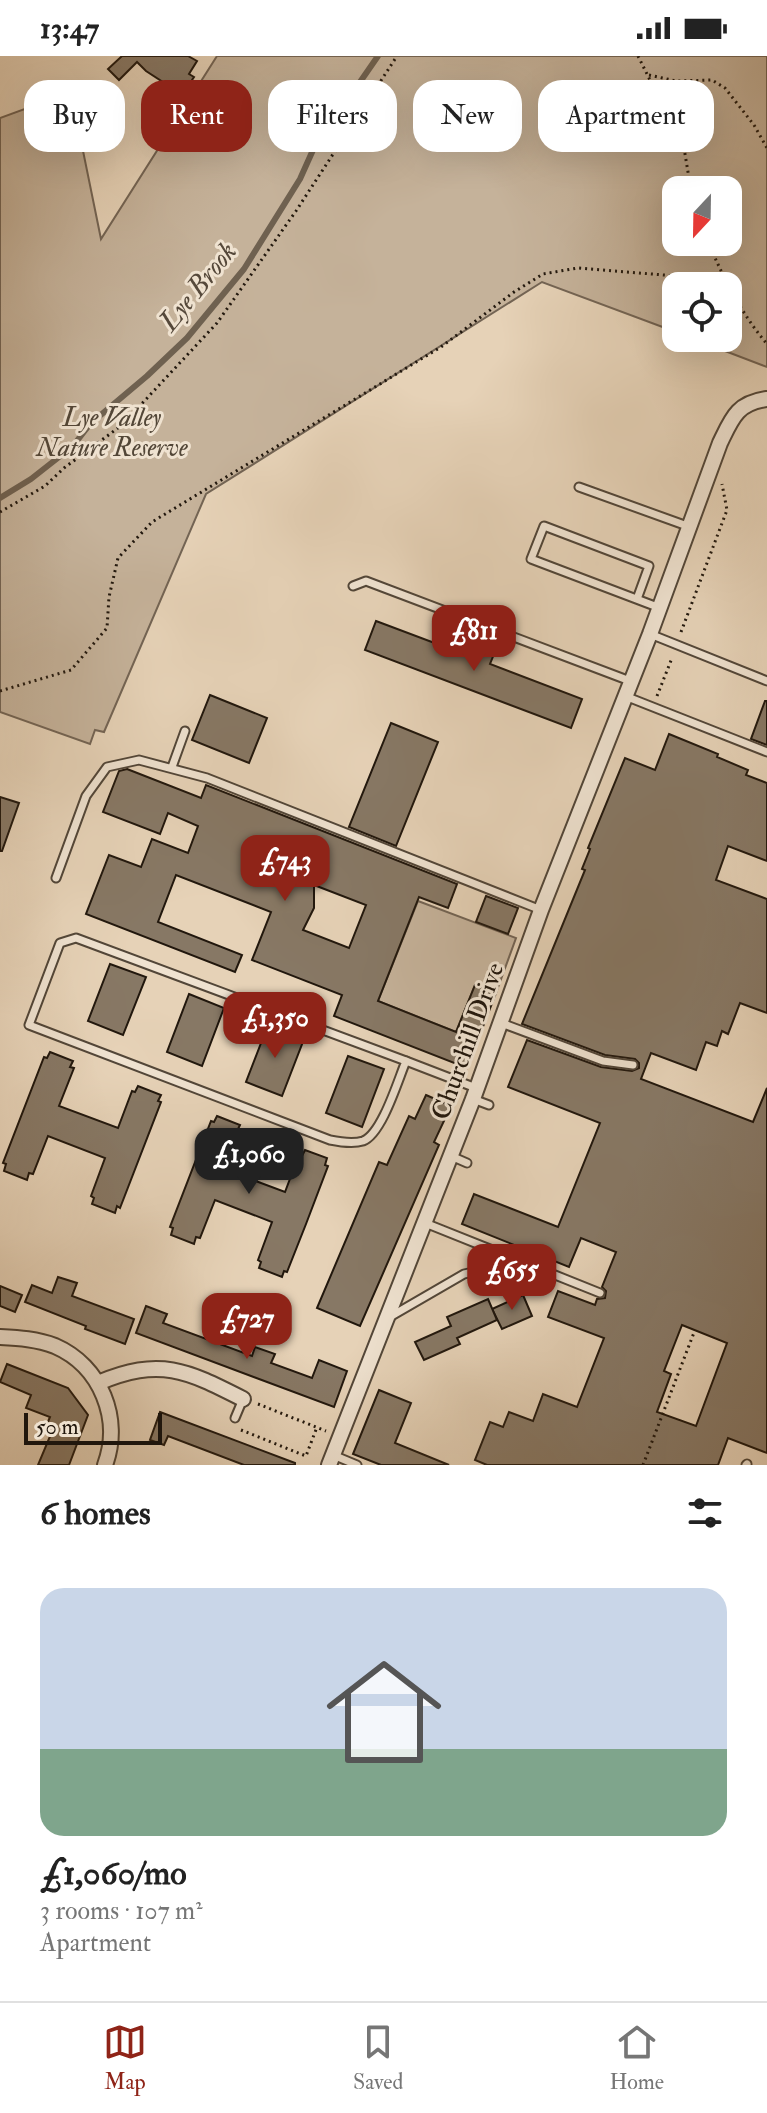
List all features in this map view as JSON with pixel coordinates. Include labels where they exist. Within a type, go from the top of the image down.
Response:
[{"type":"street","name":"Churchill Drive","points":[[331,1460],[475,1094],[541,910],[660,608],[720,443],[734,414],[751,401],[767,399]]},
{"type":"street","points":[[0,1337],[37,1341],[56,1347],[77,1360],[98,1383],[108,1408],[111,1429],[105,1465]]},
{"type":"street","points":[[98,1383],[133,1371],[171,1369],[205,1380],[243,1399]]},
{"type":"lane","points":[[579,487],[690,527]]},
{"type":"lane","points":[[637,599],[649,566],[544,526],[531,559],[660,608]]},
{"type":"lane","points":[[353,586],[366,581],[630,681]]},
{"type":"lane","points":[[650,634],[767,681]]},
{"type":"lane","points":[[625,696],[767,752]]},
{"type":"lane","points":[[172,767],[185,731]]},
{"type":"lane","points":[[56,878],[86,796],[107,767],[139,760],[207,778],[541,910]]},
{"type":"lane","points":[[406,1061],[375,1132],[363,1141],[342,1142],[29,1025],[60,943],[76,938],[406,1061],[475,1094],[489,1105]]},
{"type":"lane","points":[[499,1022],[603,1061],[633,1065]]},
{"type":"lane","points":[[450,1156],[467,1163]]},
{"type":"lane","points":[[425,1223],[600,1293]]},
{"type":"lane","points":[[385,1320],[464,1274],[521,1261]]},
{"type":"lane","points":[[234,1422],[243,1399]]},
{"type":"lane","points":[[331,1460],[357,1465]]},
{"type":"path","points":[[0,512],[45,486],[122,425],[217,323],[296,211],[397,56]]},
{"type":"path","points":[[638,56],[684,148],[689,176]]},
{"type":"path","points":[[649,75],[676,81],[712,80],[725,88],[754,125],[767,148]]},
{"type":"path","points":[[0,691],[71,670],[107,628],[109,597],[118,558],[152,522],[441,347],[514,292],[543,274],[578,268],[662,275]]},
{"type":"path","points":[[742,311],[767,344]]},
{"type":"path","points":[[644,703],[655,702],[727,510],[722,482]]},
{"type":"path","points":[[643,1465],[695,1330]]},
{"type":"path","points":[[243,1399],[317,1427],[342,1432]]},
{"type":"path","points":[[234,1422],[306,1456],[317,1427]]},
{"type":"green space","name":"Lye Valley Nature Reserve","points":[[217,56],[767,56],[767,367],[728,352],[742,352],[742,272],[662,272],[662,327],[542,282],[206,494],[104,732],[95,730],[90,744],[0,712],[0,118],[24,109],[24,152],[83,152],[101,239],[156,152],[252,152],[252,80],[202,80]]},
{"type":"green space","points":[[418,901],[516,938],[496,993],[475,985],[456,1032],[378,1001]]},
{"type":"building","points":[[122,56],[188,56],[197,61],[189,74],[194,77],[192,80],[160,80],[137,62],[119,80],[108,69]]},
{"type":"building","points":[[376,621],[469,656],[475,641],[496,649],[490,664],[582,699],[571,728],[365,650]]},
{"type":"building","points":[[210,695],[267,718],[249,763],[192,740]]},
{"type":"building","points":[[767,701],[767,745],[751,739]]},
{"type":"building","points":[[391,723],[438,742],[396,846],[349,827]]},
{"type":"building","points":[[669,734],[718,754],[717,757],[748,770],[746,775],[767,783],[767,861],[728,846],[716,880],[767,899],[767,1013],[740,1003],[728,1034],[722,1031],[717,1046],[706,1042],[696,1070],[651,1053],[641,1079],[753,1122],[767,1088],[767,1453],[728,1438],[718,1465],[487,1465],[475,1460],[490,1422],[503,1427],[509,1412],[533,1421],[543,1394],[577,1407],[604,1338],[548,1317],[558,1291],[595,1305],[597,1299],[605,1298],[606,1291],[602,1287],[616,1252],[581,1238],[569,1267],[462,1224],[474,1194],[558,1227],[600,1123],[508,1087],[527,1040],[601,1067],[632,1071],[639,1068],[635,1059],[605,1055],[522,1024],[585,870],[582,869],[588,848],[625,758],[655,770]],"holes":[[[682,1325],[727,1343],[696,1426],[657,1412],[671,1374],[664,1371]]]},
{"type":"building","points":[[127,769],[201,798],[206,785],[457,884],[448,908],[419,897],[378,1001],[456,1032],[475,985],[496,993],[467,1068],[334,1016],[342,995],[252,960],[271,912],[176,875],[158,922],[242,955],[235,972],[86,914],[109,855],[141,867],[152,839],[188,853],[198,826],[168,813],[160,834],[103,812],[119,771]],"holes":[[[314,885],[366,905],[349,948],[303,930],[314,908]]]},
{"type":"building","points":[[0,797],[19,803],[2,851],[0,851]]},
{"type":"building","points":[[486,896],[518,908],[508,934],[476,922]]},
{"type":"building","points":[[110,964],[146,977],[123,1035],[88,1021]]},
{"type":"building","points":[[189,994],[224,1008],[202,1066],[167,1052]]},
{"type":"building","points":[[268,1025],[304,1039],[282,1096],[246,1082]]},
{"type":"building","points":[[50,1052],[73,1061],[70,1067],[74,1068],[59,1106],[118,1128],[132,1091],[135,1092],[138,1086],[161,1095],[120,1208],[117,1206],[115,1213],[92,1204],[94,1198],[91,1196],[105,1158],[48,1136],[33,1174],[29,1173],[27,1180],[4,1171],[6,1164],[3,1163],[44,1057],[47,1058]]},
{"type":"building","points":[[348,1056],[384,1069],[362,1127],[326,1113]]},
{"type":"building","points":[[426,1095],[451,1106],[434,1142],[439,1145],[360,1326],[317,1308],[379,1162],[387,1165],[409,1116],[415,1119]]},
{"type":"building","points":[[217,1116],[240,1125],[237,1131],[241,1132],[226,1170],[285,1192],[299,1155],[302,1156],[305,1150],[327,1158],[325,1165],[328,1166],[287,1272],[284,1271],[282,1277],[259,1268],[261,1262],[258,1260],[272,1222],[215,1200],[200,1238],[196,1237],[194,1244],[171,1235],[173,1228],[170,1227],[211,1121],[214,1122]]},
{"type":"building","points":[[58,1277],[77,1283],[72,1296],[134,1319],[125,1344],[25,1302],[32,1285],[52,1293]]},
{"type":"building","points":[[0,1286],[22,1295],[15,1312],[0,1306]]},
{"type":"building","points":[[523,1295],[532,1316],[502,1329],[492,1309]]},
{"type":"building","points":[[488,1299],[497,1320],[457,1338],[460,1344],[424,1360],[415,1342],[451,1326],[447,1317]]},
{"type":"building","points":[[146,1306],[167,1314],[163,1323],[252,1356],[255,1347],[275,1354],[271,1363],[312,1378],[319,1360],[347,1371],[334,1407],[136,1333]]},
{"type":"building","points":[[7,1364],[68,1388],[88,1415],[69,1465],[38,1465],[51,1434],[44,1431],[50,1417],[26,1408],[31,1395],[0,1382]]},
{"type":"building","points":[[379,1390],[411,1403],[395,1443],[449,1465],[381,1465],[353,1454]]},
{"type":"building","points":[[160,1412],[295,1465],[244,1465],[168,1436],[164,1445],[150,1440]]},
{"type":"waterway","name":"Lye Brook","points":[[0,498],[31,479],[73,446],[90,424],[187,338],[244,269],[300,179],[313,150],[378,56]]}]
